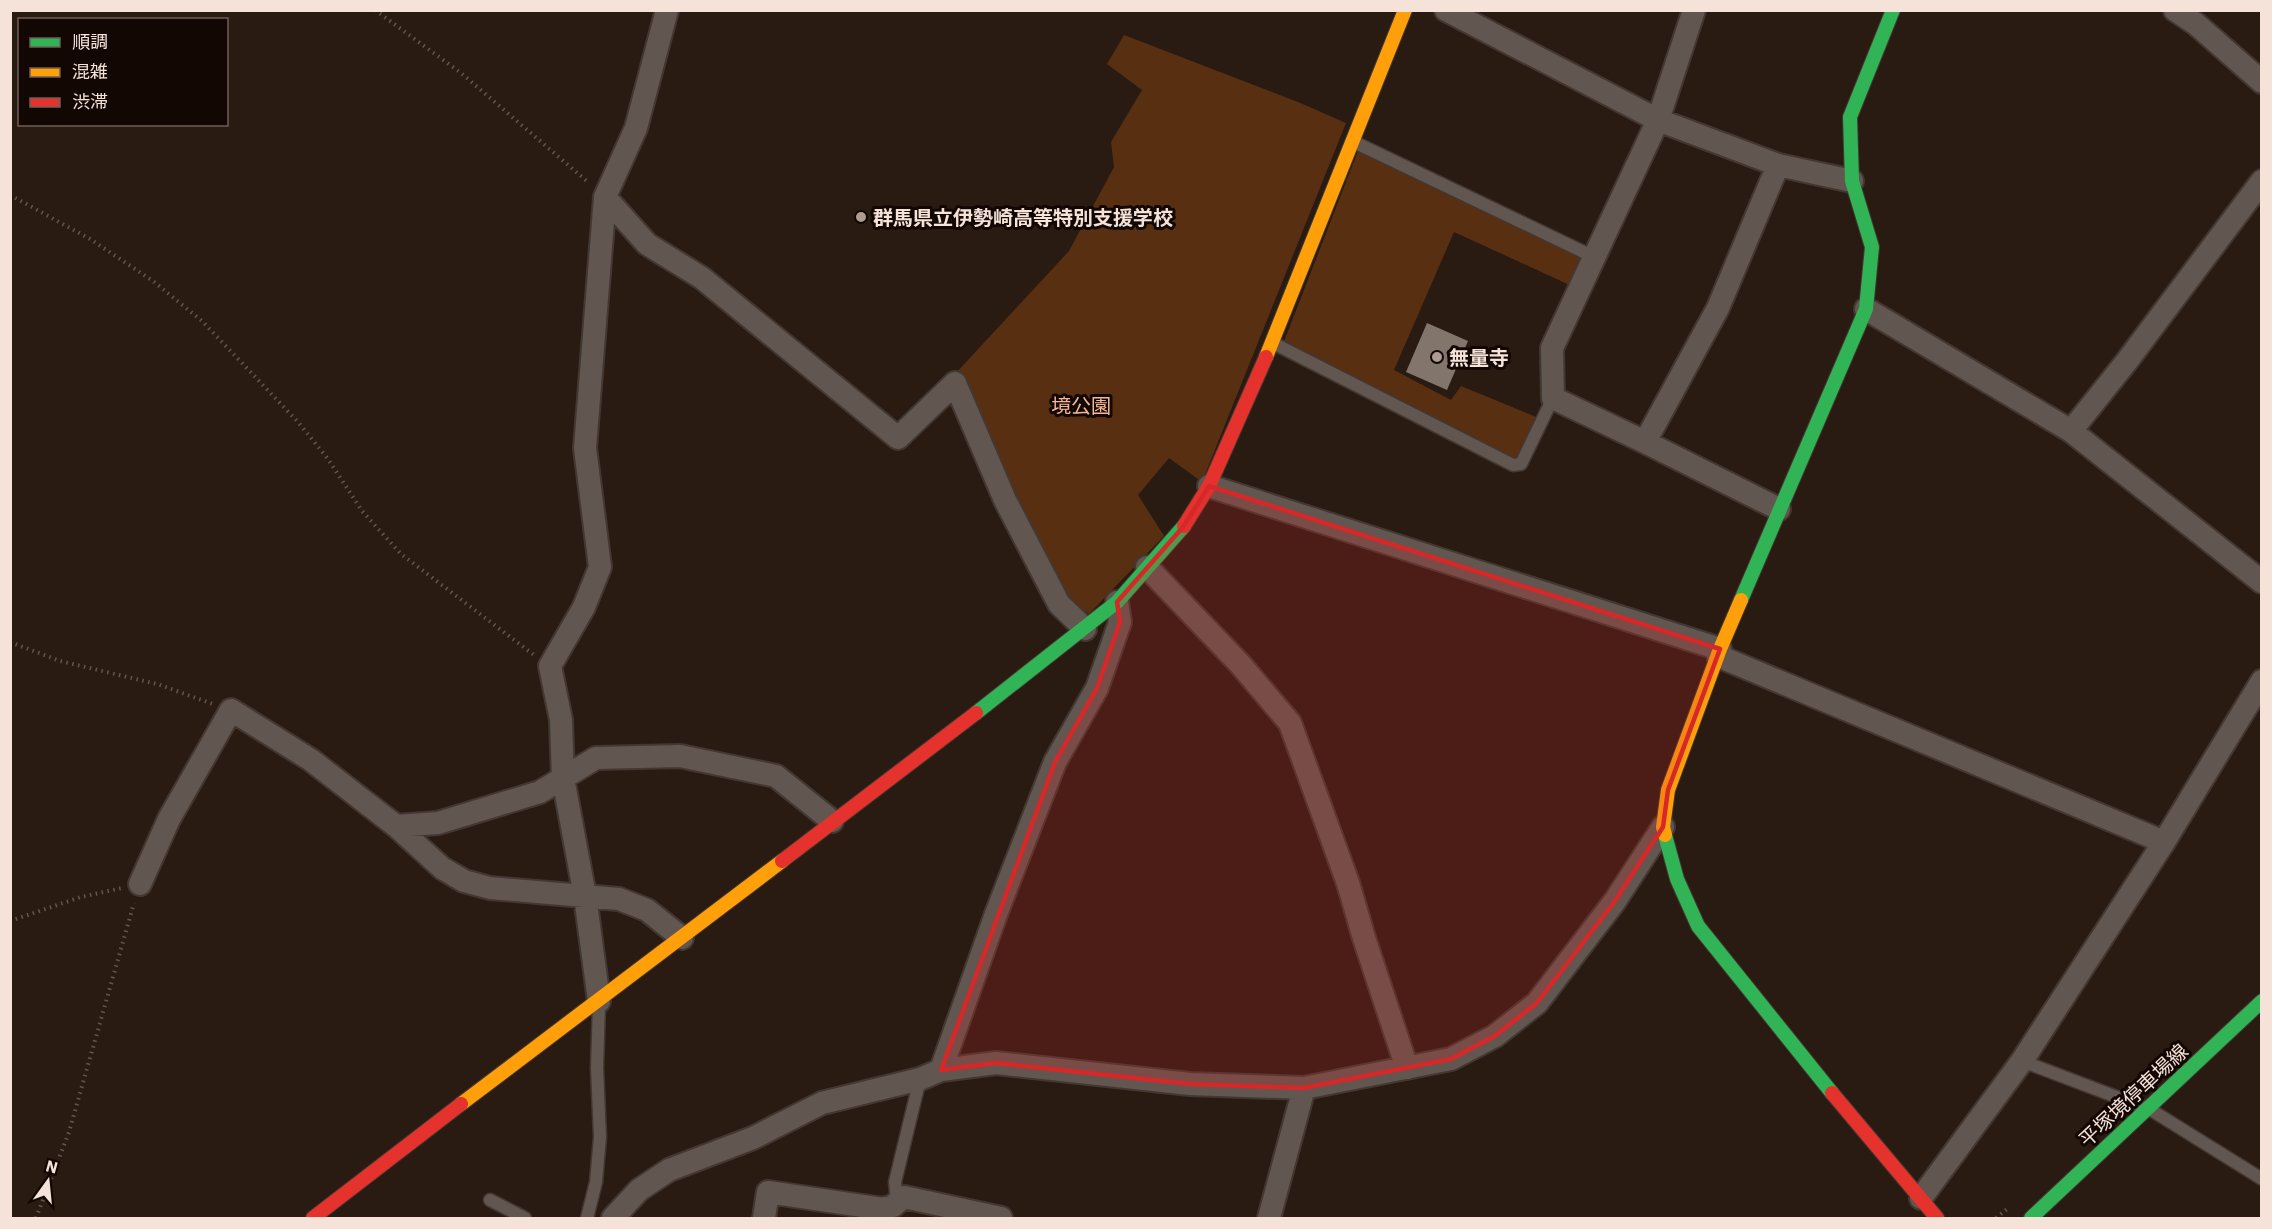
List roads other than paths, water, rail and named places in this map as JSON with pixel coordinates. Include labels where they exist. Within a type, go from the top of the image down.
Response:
[{"type":"street","points":[[599,1001],[585,896],[563,778],[561,720],[550,666],[584,607],[600,567],[585,448],[605,197],[636,128],[667,10]]},
{"type":"street","points":[[314,1218],[1085,629],[1117,602],[1183,527],[1209,486],[1272,343],[1405,10]]},
{"type":"street","points":[[1446,10],[1659,120],[1778,165],[1852,181]]},
{"type":"street","points":[[1694,10],[1659,120],[1552,348],[1553,398],[1779,509]]},
{"type":"street","points":[[1893,10],[1850,117],[1852,181],[1872,247],[1866,309],[1719,653],[1668,790],[1663,827],[1677,879],[1698,926],[1805,1062],[1937,1218]]},
{"type":"street","points":[[2175,10],[2196,24],[2262,82]]},
{"type":"street","points":[[1645,442],[1718,308],[1778,165]]},
{"type":"street","points":[[2071,431],[2127,361],[2262,181]]},
{"type":"street","points":[[605,197],[647,244],[702,278],[898,438],[955,383],[1005,500],[1059,604],[1085,629]]},
{"type":"street","points":[[1866,309],[2071,431],[2262,582]]},
{"type":"street","points":[[1209,486],[1719,653],[2164,842]]},
{"type":"street","points":[[1147,567],[1240,664],[1290,723],[1348,884],[1407,1068]]},
{"type":"street","points":[[941,1070],[996,914],[1055,762],[1097,688],[1120,622],[1117,602]]},
{"type":"street","points":[[1921,1198],[2022,1060],[2164,842],[2231,728],[2262,681]]},
{"type":"street","points":[[140,884],[169,819],[231,710],[311,760],[396,826],[442,868],[464,881],[490,888],[619,899],[647,910],[682,938]]},
{"type":"street","points":[[396,826],[438,823],[540,792],[596,759],[680,756],[776,776],[832,822]]},
{"type":"street","points":[[613,1218],[639,1190],[669,1170],[753,1138],[822,1103],[920,1079],[941,1070],[996,1063],[1190,1084],[1304,1088],[1450,1059],[1495,1036],[1537,1003],[1616,901],[1663,827]]},
{"type":"street","name":"平塚境停車場線","points":[[2031,1218],[2262,1001]]},
{"type":"street","points":[[1269,1218],[1304,1088]]},
{"type":"street","points":[[764,1218],[768,1191],[883,1209],[904,1197],[1001,1218]]},
{"type":"lane","points":[[1353,141],[1594,257]]},
{"type":"lane","points":[[1272,343],[1513,465],[1521,464],[1553,398]]},
{"type":"lane","points":[[587,1218],[596,1182],[600,1137],[597,1068],[599,1001]]},
{"type":"lane","points":[[2022,1060],[2147,1108],[2262,1179]]},
{"type":"lane","points":[[897,1202],[895,1182],[920,1079]]},
{"type":"lane","points":[[490,1200],[525,1218]]},
{"type":"place","name":"群馬県立伊勢崎高等特別支援学校","points":[[861,217]]},
{"type":"place","name":"無量寺","points":[[1437,357]]},
{"type":"park label","name":"境公園","points":[[1081,405]]}]
